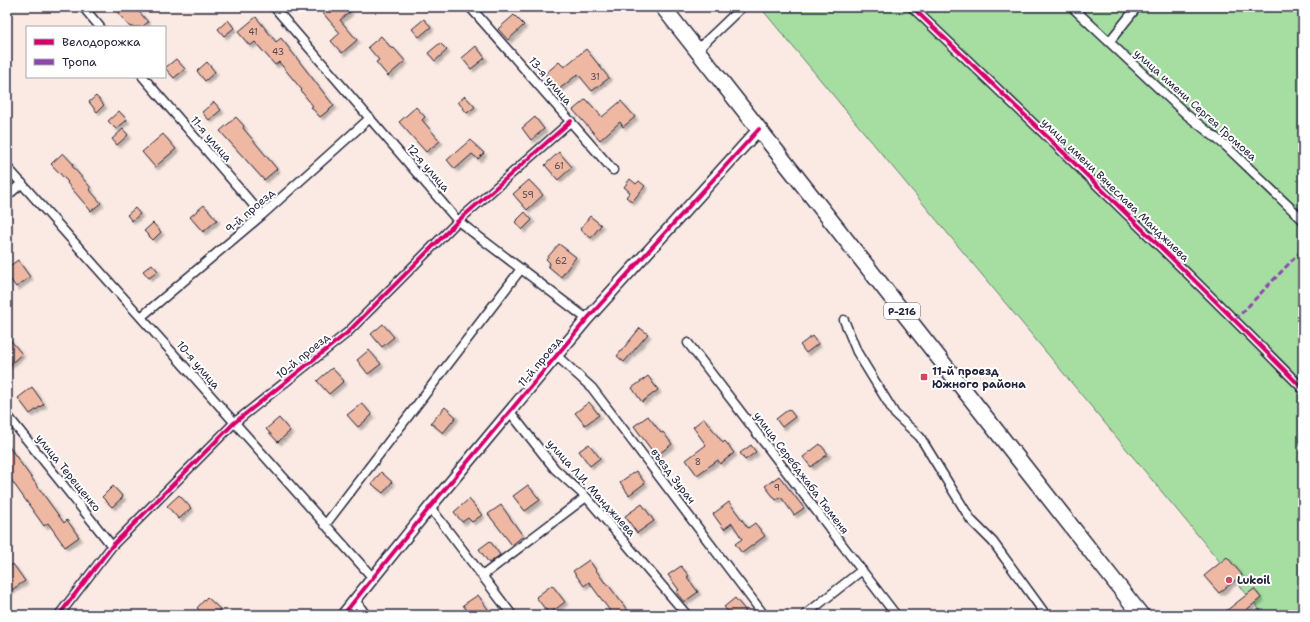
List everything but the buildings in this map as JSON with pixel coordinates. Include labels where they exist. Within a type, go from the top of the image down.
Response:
[{"type":"highway","name":"Р-216","points":[[662,7],[1141,615]]},
{"type":"street","points":[[83,7],[99,26]]},
{"type":"street","name":"12-я улица","points":[[274,7],[458,221],[587,319]]},
{"type":"street","name":"13-я улица","points":[[470,7],[613,170]]},
{"type":"street","points":[[697,50],[742,7]]},
{"type":"street","name":"улица имени Вячеслава Манджиева","points":[[912,7],[1078,166],[1221,306],[1303,389]]},
{"type":"street","name":"улица имени Сергея Громова","points":[[1072,7],[1188,115],[1226,146],[1303,220]]},
{"type":"street","points":[[1109,42],[1137,7]]},
{"type":"street","name":"11-я улица","points":[[145,78],[262,215]]},
{"type":"street","name":"9-й проезд","points":[[141,317],[262,215],[370,118]]},
{"type":"street","name":"10-й проезд","points":[[59,615],[112,546],[234,423],[347,333],[458,221],[571,122]]},
{"type":"street","name":"11-й проезд","points":[[343,615],[587,319],[759,129]]},
{"type":"street","name":"10-я улица","points":[[7,167],[373,578]]},
{"type":"street","points":[[7,196],[22,183]]},
{"type":"street","points":[[325,525],[521,269]]},
{"type":"street","points":[[844,320],[857,352],[895,414],[920,437],[971,520],[993,542],[1046,615]]},
{"type":"street","name":"улица Серебджаба Тюменя","points":[[688,343],[896,615]]},
{"type":"street","name":"въезд Зурач","points":[[557,356],[592,388],[764,615]]},
{"type":"street","name":"улица Л.И. Манджиева","points":[[510,412],[555,469],[586,497],[687,615]]},
{"type":"street","name":"улица Терещенко","points":[[7,415],[112,546]]},
{"type":"street","points":[[482,576],[586,497]]},
{"type":"street","points":[[430,508],[512,615]]},
{"type":"street","points":[[805,615],[862,570]]},
{"type":"street","points":[[355,600],[366,615]]},
{"type":"green space","points":[[760,7],[1303,7],[1303,615],[1264,615]]},
{"type":"marked path","points":[[1235,320],[1303,249]]},
{"type":"cycle path","points":[[912,7],[1109,196],[1303,389]]},
{"type":"cycle path","points":[[59,615],[112,546],[234,423],[347,333],[458,221],[571,121]]},
{"type":"cycle path","points":[[343,615],[430,507],[587,319],[759,129]]},
{"type":"place","name":"11-й проезд Южного района","points":[[924,377]]},
{"type":"place","name":"Lukoil","points":[[1229,580]]}]
